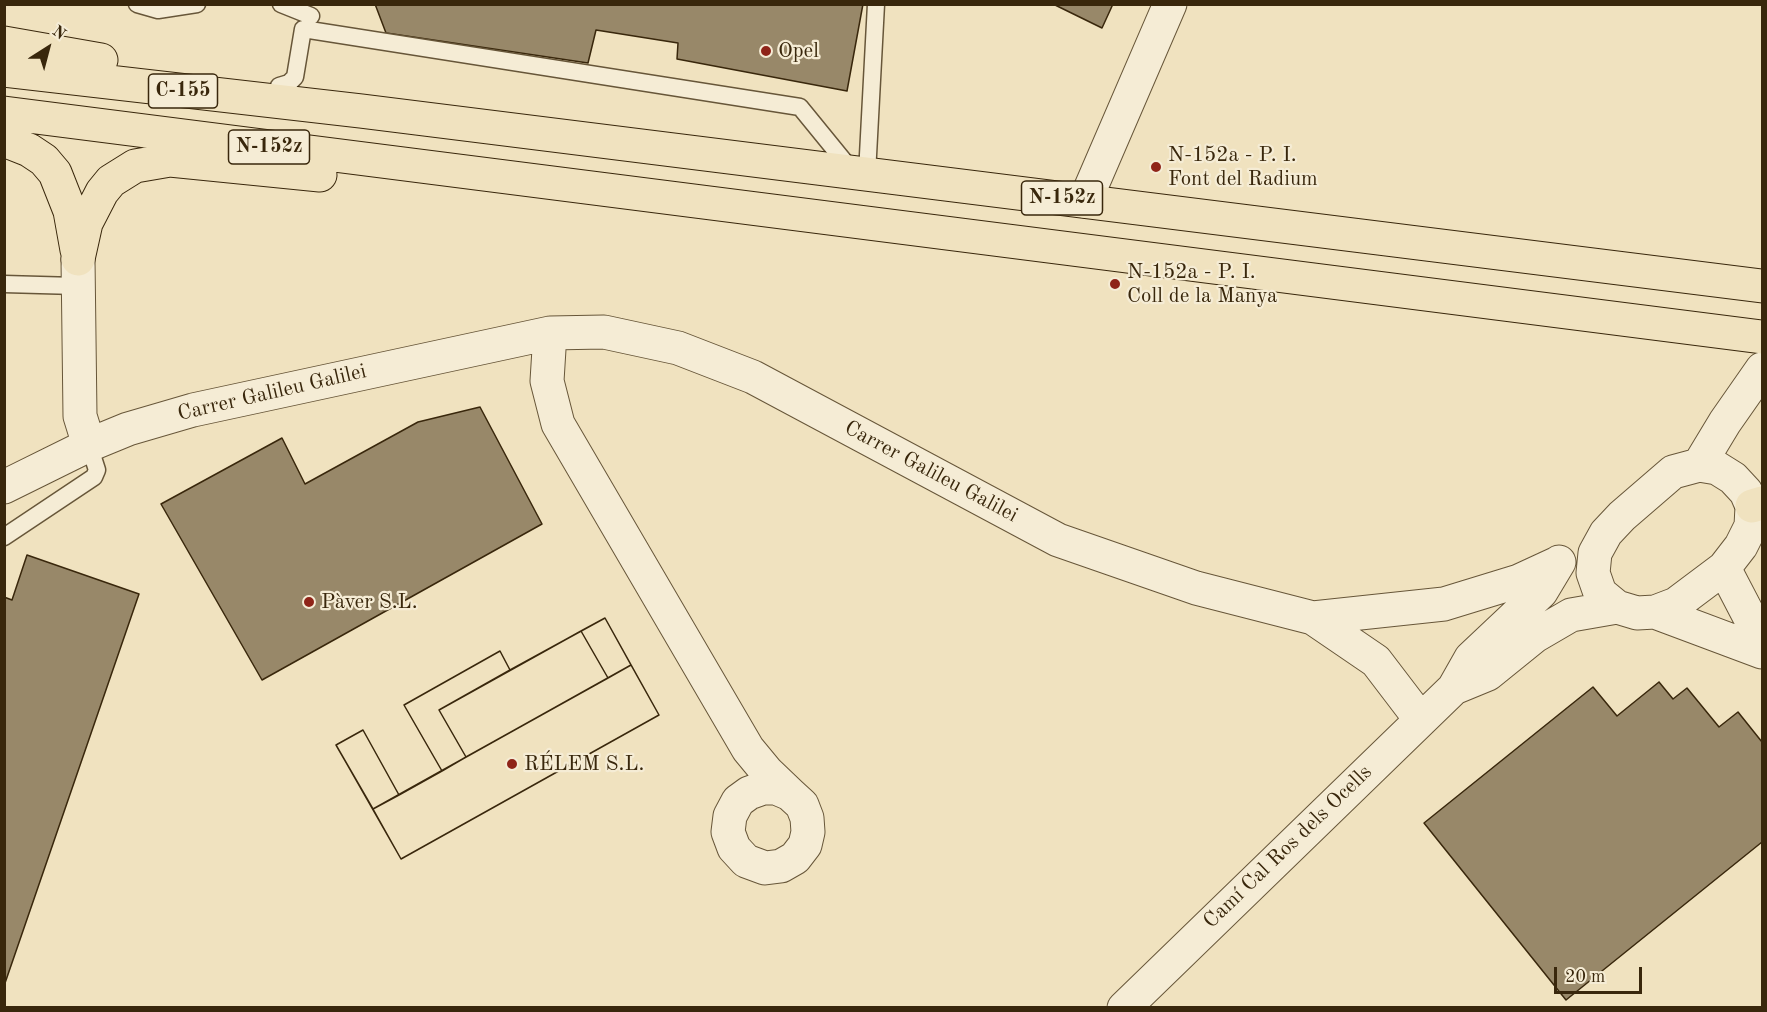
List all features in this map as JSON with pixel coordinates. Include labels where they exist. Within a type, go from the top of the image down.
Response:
[{"type":"highway","points":[[4,43],[279,86],[361,111]]},
{"type":"highway","name":"C-155","points":[[4,70],[361,111]]},
{"type":"highway","name":"N-152z","points":[[361,111],[1762,286]]},
{"type":"highway","name":"N-152z","points":[[4,113],[1762,337]]},
{"type":"highway","points":[[4,140],[22,146],[44,160],[80,177],[111,181]]},
{"type":"highway","points":[[44,160],[55,173],[64,194],[77,272]]},
{"type":"highway","points":[[77,272],[86,223],[95,203],[111,181],[135,166],[170,160],[332,177],[442,184],[494,185],[534,180]]},
{"type":"street","points":[[1084,201],[1170,4]]},
{"type":"street","points":[[77,272],[80,416],[89,445]]},
{"type":"street","name":"Carrer Galileu Galilei","points":[[4,487],[89,445],[128,429],[193,410],[550,333],[604,332],[678,348],[753,377],[1058,540],[1196,588],[1313,618],[1376,661],[1421,720]]},
{"type":"street","points":[[550,333],[547,381],[558,424],[748,749],[767,772],[802,806],[807,818],[808,832],[805,845],[795,858],[773,867],[765,868],[746,861],[734,848],[728,832],[730,816],[747,778],[748,749]]},
{"type":"street","points":[[1699,465],[1725,422],[1762,369]]},
{"type":"street","points":[[1699,465],[1717,468],[1733,478],[1757,504],[1751,526],[1741,546],[1724,568],[1690,595],[1655,612],[1637,613],[1617,607],[1600,593],[1593,573],[1595,553],[1606,533],[1673,472],[1699,465]]},
{"type":"street","name":"Carrer Galileu Galilei","points":[[1313,618],[1444,604],[1519,581],[1560,562],[1595,553]]},
{"type":"street","name":"Camí Cal Ros dels Ocells","points":[[1124,1008],[1454,688],[1472,658],[1541,592],[1560,562]]},
{"type":"street","points":[[1724,568],[1762,641]]},
{"type":"street","name":"Camí Cal Ros dels Ocells","points":[[1454,688],[1488,674],[1535,636],[1571,615],[1617,607]]},
{"type":"street","points":[[1655,612],[1762,652]]},
{"type":"street","points":[[738,801],[749,793],[763,788],[776,788],[790,794]]},
{"type":"lane","points":[[137,4],[158,10],[197,4]]},
{"type":"lane","points":[[281,4],[311,16],[800,107],[860,173]]},
{"type":"lane","points":[[860,173],[876,4]]},
{"type":"lane","points":[[279,86],[289,83],[295,77],[311,16]]},
{"type":"lane","points":[[4,285],[77,272]]},
{"type":"lane","points":[[4,537],[94,477],[97,470],[89,445]]},
{"type":"building","name":"Opel","points":[[375,4],[863,4],[847,91],[677,59],[678,43],[596,30],[588,63],[386,33]]},
{"type":"building","points":[[1053,4],[1113,4],[1102,28]]},
{"type":"building","name":"Pàver S.L.","points":[[480,407],[542,524],[262,680],[161,504],[282,438],[305,484],[418,422]]},
{"type":"building","points":[[27,555],[139,594],[4,986],[4,597],[12,600]]},
{"type":"building","points":[[605,618],[659,715],[401,859],[336,745],[363,730],[399,795],[442,771],[404,705],[500,651],[510,670]]},
{"type":"building","points":[[605,618],[631,665],[608,678],[581,631]]},
{"type":"building","name":"RÉLEM S.L.","points":[[581,631],[608,678],[466,757],[439,710]]},
{"type":"building","name":"RÉLEM S.L.","points":[[500,651],[510,670],[439,710],[466,757],[442,771],[404,705]]},
{"type":"building","name":"RÉLEM S.L.","points":[[631,665],[659,715],[401,859],[373,809]]},
{"type":"building","points":[[1659,682],[1673,699],[1687,688],[1719,727],[1738,712],[1762,742],[1762,842],[1566,1000],[1424,823],[1593,687],[1617,716]]},
{"type":"building","points":[[363,730],[399,795],[373,809],[336,745]]},
{"type":"place","name":"Opel","points":[[766,51]]},
{"type":"place","name":"N-152a - P. I. Font del Radium","points":[[1156,167]]},
{"type":"place","name":"N-152a - P. I. Coll de la Manya","points":[[1115,284]]},
{"type":"place","name":"Pàver S.L.","points":[[309,602]]},
{"type":"place","name":"RÉLEM S.L.","points":[[512,764]]}]
